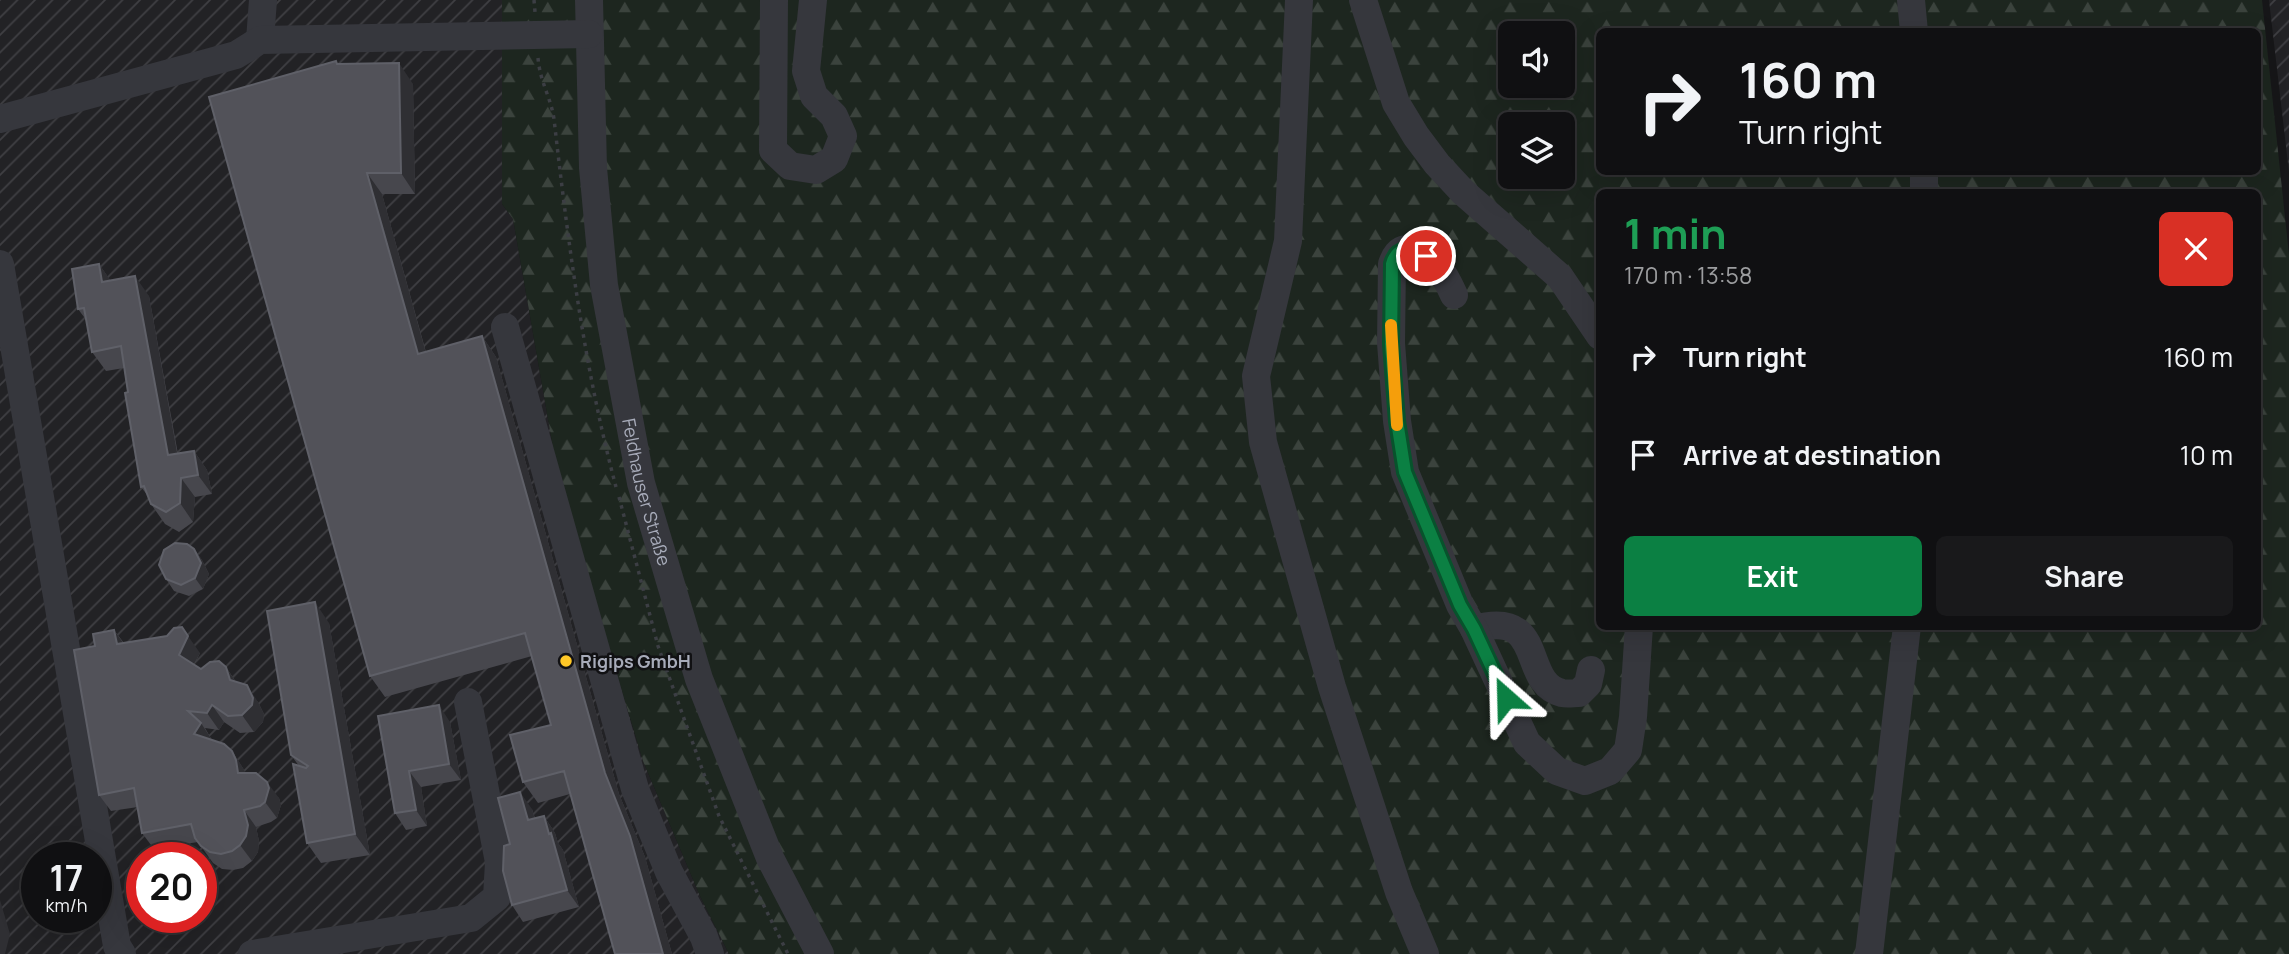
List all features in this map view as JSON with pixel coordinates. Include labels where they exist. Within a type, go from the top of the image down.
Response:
[{"type":"street","points":[[260,40],[263,0]]},
{"type":"street","name":"Feldhauser Straße","points":[[589,0],[593,168],[604,285],[641,483],[699,679],[770,858],[820,954]]},
{"type":"street","points":[[774,0],[774,150],[790,166],[816,170],[834,159],[843,136],[834,116],[814,96],[806,71],[813,0]]},
{"type":"street","points":[[1299,0],[1288,241],[1256,376],[1263,442],[1332,687],[1399,892],[1425,954]]},
{"type":"street","points":[[1363,0],[1396,103],[1416,136],[1463,192],[1560,278],[1596,330]]},
{"type":"street","points":[[1911,0],[1914,28]]},
{"type":"street","points":[[0,120],[236,55],[260,40],[589,34]]},
{"type":"street","points":[[1454,295],[1439,268],[1426,256],[1410,248],[1395,256],[1392,264],[1391,344],[1397,421],[1405,472],[1460,605],[1474,629],[1527,743],[1558,771],[1586,781],[1610,771],[1628,750],[1639,630]]},
{"type":"street","points":[[0,264],[117,946],[122,954]]},
{"type":"street","points":[[505,327],[635,789],[669,872],[704,937],[710,954]]},
{"type":"street","points":[[1474,629],[1507,625],[1522,635],[1545,682],[1560,693],[1579,693],[1588,684],[1591,670]]},
{"type":"street","points":[[1869,954],[1907,630]]},
{"type":"street","points":[[252,954],[471,918],[497,897],[499,862],[468,702]]},
{"type":"shaded area","points":[[0,0],[502,0],[502,204],[513,219],[559,482],[643,761],[700,896],[729,954],[0,954]]},
{"type":"shaded area","points":[[2269,0],[2289,0],[2289,172]]},
{"type":"green space","points":[[502,0],[2262,0],[2289,255],[2289,954],[729,954],[700,896],[643,761],[559,482],[513,219],[502,204]]},
{"type":"building","points":[[336,61],[337,64],[399,63],[401,173],[367,173],[418,354],[482,336],[605,773],[630,836],[663,954],[615,954],[564,771],[523,782],[510,735],[551,725],[525,633],[370,676],[209,97]]},
{"type":"building","points":[[99,264],[102,282],[135,276],[168,455],[194,451],[198,475],[181,478],[180,503],[166,512],[151,504],[144,486],[141,487],[125,393],[128,392],[121,346],[92,352],[84,308],[78,309],[72,269]]},
{"type":"building","points":[[175,543],[187,544],[194,549],[201,563],[195,578],[181,585],[166,579],[159,565],[164,550]]},
{"type":"building","points":[[315,602],[355,834],[307,843],[293,764],[306,768],[308,766],[291,755],[267,611]]},
{"type":"building","points":[[182,627],[188,636],[179,655],[201,669],[210,662],[219,661],[226,667],[230,680],[247,685],[253,698],[252,705],[242,715],[228,716],[212,705],[207,713],[188,711],[201,723],[194,734],[224,744],[232,751],[238,773],[256,773],[267,782],[269,788],[265,802],[244,810],[248,825],[246,836],[240,845],[221,854],[217,853],[217,842],[198,842],[191,824],[142,833],[134,788],[99,795],[74,650],[95,646],[93,634],[114,630],[117,644],[167,636],[174,628]]},
{"type":"building","points":[[439,705],[449,764],[409,771],[416,810],[395,813],[378,716]]},
{"type":"building","points":[[520,792],[528,820],[544,816],[567,890],[512,905],[503,871],[504,846],[510,844],[498,798]]},
{"type":"slow traffic","points":[[1391,325],[1397,425]]},
{"type":"place","name":"Rigips GmbH","points":[[566,661]]},
{"type":"route","points":[[1426,256],[1410,248],[1400,251],[1392,264],[1391,344],[1397,421],[1405,472],[1460,605],[1506,698]]}]
